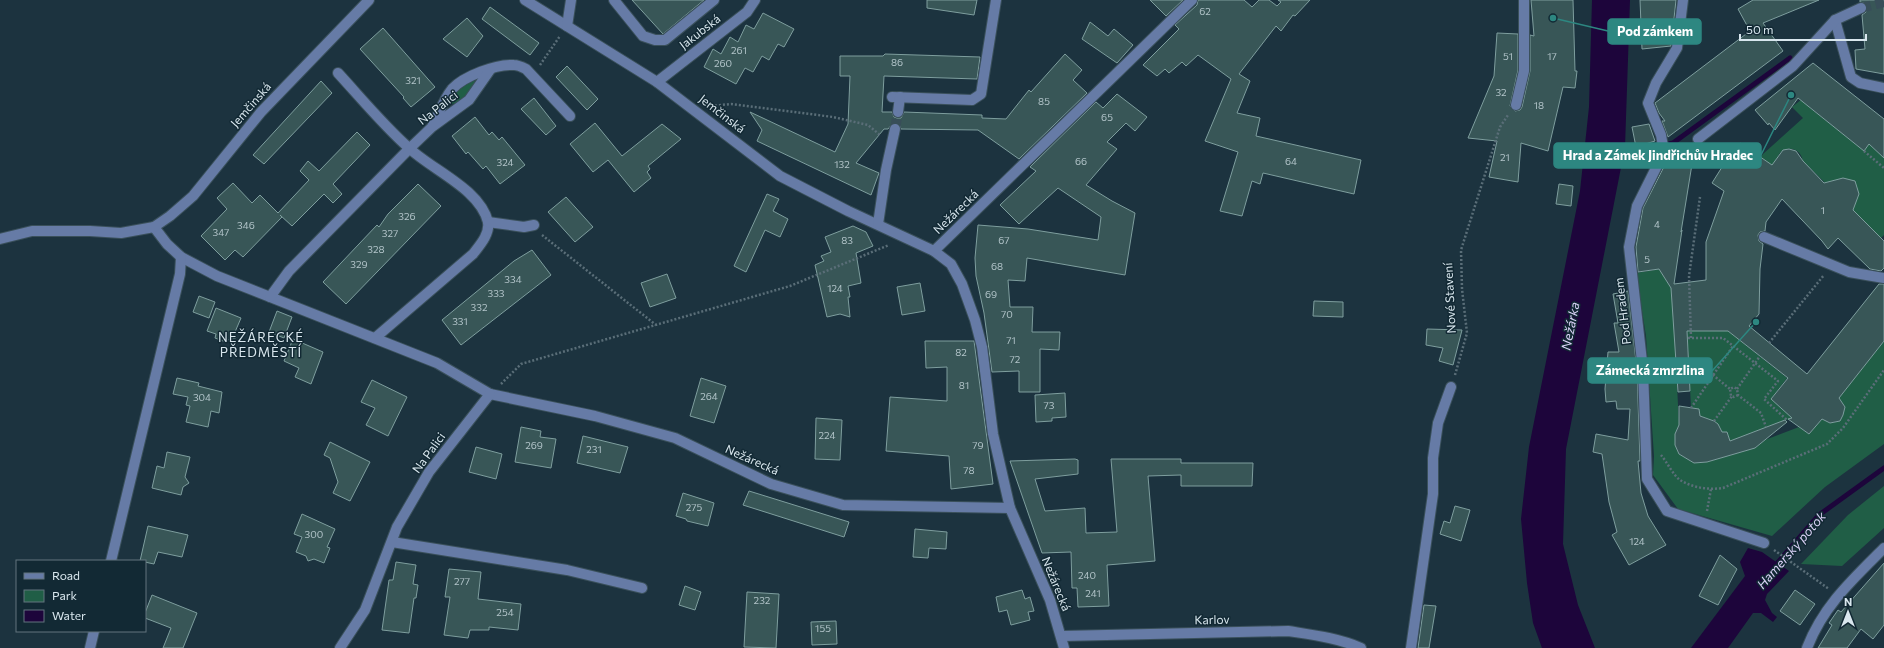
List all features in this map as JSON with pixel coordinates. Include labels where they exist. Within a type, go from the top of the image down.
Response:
[{"type":"street","name":"Jemčinská","points":[[154,227],[170,216],[193,196],[261,112],[369,0]]},
{"type":"street","name":"Jemčinská","points":[[524,0],[657,82],[693,108],[780,176],[848,211],[934,251]]},
{"type":"street","points":[[567,26],[572,0]]},
{"type":"street","points":[[614,0],[643,36],[655,40],[665,40],[714,0]]},
{"type":"street","name":"Jakubská","points":[[657,82],[747,12],[756,0]]},
{"type":"street","points":[[898,112],[896,97],[972,100],[981,94],[996,0]]},
{"type":"street","name":"Nežárecká","points":[[1064,648],[1062,636],[1050,600],[1010,508],[993,434],[982,347],[975,320],[962,284],[951,264],[934,251],[1192,0]]},
{"type":"street","points":[[1516,105],[1524,71],[1524,0]]},
{"type":"street","name":"Pod Hradem","points":[[1683,0],[1677,48],[1656,83],[1648,103],[1661,136],[1664,152],[1637,206],[1629,247],[1643,370],[1647,479],[1667,511],[1764,543]]},
{"type":"street","points":[[1698,139],[1793,66],[1835,20],[1861,8]]},
{"type":"street","points":[[1835,20],[1851,77],[1860,83],[1884,88]]},
{"type":"street","points":[[432,126],[451,91],[456,85],[473,75],[497,67],[516,65],[526,69],[570,116]]},
{"type":"street","name":"Na Palici","points":[[270,297],[289,271],[432,126],[469,100],[490,70]]},
{"type":"street","points":[[338,73],[409,149],[475,198],[488,222],[488,229],[483,241],[473,254],[375,338]]},
{"type":"street","points":[[878,224],[886,170],[895,129]]},
{"type":"street","points":[[488,222],[524,227],[532,225]]},
{"type":"street","points":[[0,240],[32,231],[90,230],[102,233],[121,233],[154,227],[167,244],[181,256],[217,276],[437,363],[490,394]]},
{"type":"street","points":[[1764,237],[1849,272],[1884,278]]},
{"type":"street","points":[[110,560],[180,274],[181,256]]},
{"type":"street","points":[[1411,648],[1433,494],[1433,458],[1438,423],[1451,387]]},
{"type":"street","name":"Nežárecká","points":[[490,394],[595,416],[675,438],[771,484],[843,505],[1010,508]]},
{"type":"street","name":"Na Palici","points":[[340,648],[365,610],[398,527],[429,472],[490,394]]},
{"type":"street","points":[[392,542],[567,570],[642,588]]},
{"type":"street","points":[[1807,648],[1811,638],[1837,595],[1884,548]]},
{"type":"street","name":"Karlov","points":[[1062,636],[1288,631],[1349,643],[1361,648]]},
{"type":"street","points":[[90,648],[94,632]]},
{"type":"path","points":[[533,76],[567,26]]},
{"type":"path","points":[[693,108],[731,104],[833,117],[868,124],[891,147]]},
{"type":"path","name":"Nové Stavení","points":[[1451,387],[1467,333],[1462,289],[1461,250],[1500,127],[1516,105]]},
{"type":"path","points":[[1864,151],[1884,168]]},
{"type":"path","points":[[1700,197],[1689,276],[1689,338],[1723,338],[1778,381],[1764,399],[1787,420]]},
{"type":"path","points":[[532,225],[656,325]]},
{"type":"path","points":[[490,394],[521,364],[790,286],[908,238]]},
{"type":"path","points":[[1769,344],[1832,265]]},
{"type":"path","points":[[1691,408],[1733,346]]},
{"type":"path","points":[[1760,356],[1737,388],[1738,395],[1760,413],[1766,427]]},
{"type":"path","points":[[1661,455],[1679,479],[1694,486],[1711,490],[1723,488],[1828,444],[1844,428],[1884,370]]},
{"type":"path","points":[[1689,372],[1713,375],[1730,389],[1729,392],[1732,396]]},
{"type":"path","points":[[1730,389],[1737,388]]},
{"type":"path","points":[[1714,421],[1732,396],[1738,395]]},
{"type":"path","points":[[1704,522],[1711,490]]},
{"type":"path","points":[[1764,543],[1837,595]]},
{"type":"green space","points":[[472,80],[475,81],[472,89],[463,99],[451,104],[453,96],[456,92]]},
{"type":"green space","points":[[1811,92],[1816,97],[1810,108],[1863,150],[1869,144],[1884,158],[1884,235],[1881,238],[1806,164],[1803,163],[1802,157],[1794,150],[1785,150],[1777,157],[1776,164],[1744,179],[1763,154],[1803,118],[1792,107]]},
{"type":"green space","points":[[1660,269],[1664,270],[1665,278],[1672,284],[1679,425],[1675,434],[1675,445],[1679,454],[1694,463],[1707,462],[1755,448],[1765,440],[1799,427],[1809,434],[1822,419],[1830,423],[1840,421],[1845,407],[1839,398],[1884,341],[1884,444],[1825,487],[1772,536],[1678,509],[1653,475],[1654,456],[1646,336],[1636,273]]},
{"type":"green space","points":[[1685,283],[1705,284],[1728,331],[1787,378],[1771,399],[1792,418],[1730,441],[1727,433],[1722,432],[1716,423],[1700,416],[1699,409],[1691,408]]},
{"type":"green space","points":[[1884,486],[1884,528],[1842,566],[1801,564],[1848,515]]},
{"type":"water","name":"Nežárka","points":[[1592,0],[1630,0],[1625,147],[1566,449],[1563,544],[1578,605],[1595,648],[1542,648],[1533,623],[1527,583],[1521,519],[1529,447],[1580,191],[1589,107]]},
{"type":"water","points":[[1748,548],[1762,552],[1789,571],[1767,594],[1765,600],[1772,613],[1777,617],[1773,622],[1761,613],[1753,613],[1728,648],[1691,648],[1745,576],[1740,562]]},
{"type":"building","points":[[632,0],[704,0],[663,34]]},
{"type":"building","points":[[927,0],[977,0],[974,15],[927,8]]},
{"type":"building","points":[[1150,0],[1183,0],[1166,16]]},
{"type":"building","points":[[1198,0],[1244,0],[1252,7],[1259,0],[1269,0],[1277,6],[1281,2],[1278,0],[1310,0],[1295,16],[1293,15],[1281,31],[1276,26],[1239,74],[1250,81],[1237,113],[1260,118],[1256,136],[1361,160],[1354,194],[1263,173],[1260,184],[1252,181],[1242,216],[1220,211],[1238,152],[1205,141],[1231,79],[1198,55],[1186,66],[1182,62],[1169,73],[1165,69],[1157,76],[1143,65],[1179,29],[1175,25],[1197,5]]},
{"type":"building","points":[[1531,0],[1573,0],[1575,71],[1577,71],[1575,88],[1563,87],[1548,151],[1521,143],[1518,182],[1489,177],[1497,141],[1468,138],[1494,76],[1497,33],[1518,34],[1518,70],[1510,106],[1515,111],[1520,110],[1522,107],[1530,71],[1530,35],[1534,36]]},
{"type":"building","points":[[1640,0],[1676,0],[1671,46],[1642,49]]},
{"type":"building","points":[[1753,0],[1819,0],[1763,23],[1783,51],[1668,137],[1662,121],[1665,121],[1659,113],[1655,103],[1750,31],[1738,9]]},
{"type":"building","points":[[1860,0],[1884,0],[1884,74],[1856,69],[1855,50],[1865,49],[1862,15],[1866,12],[1867,8],[1865,3],[1860,2]]},
{"type":"building","points":[[490,7],[539,43],[530,55],[482,19]]},
{"type":"building","points":[[763,13],[794,29],[784,47],[778,44],[769,60],[762,56],[753,72],[745,68],[736,84],[704,67],[713,49],[721,54],[730,37],[738,42],[746,25],[754,29]]},
{"type":"building","points":[[467,18],[483,36],[467,57],[443,39]]},
{"type":"building","points":[[1090,22],[1108,36],[1114,29],[1133,45],[1117,63],[1082,39]]},
{"type":"building","points":[[383,28],[435,87],[411,107],[403,98],[404,97],[360,49]]},
{"type":"building","points":[[885,54],[980,57],[977,79],[884,76],[882,112],[892,112],[894,117],[897,118],[901,118],[904,112],[982,115],[982,118],[1006,119],[1029,90],[1031,92],[1065,54],[1082,70],[1073,80],[1087,93],[1019,159],[978,130],[901,129],[899,124],[893,123],[888,129],[884,129],[856,163],[879,173],[871,195],[757,141],[762,130],[750,112],[835,152],[848,124],[850,76],[840,76],[840,56],[883,56]]},
{"type":"building","points":[[1813,63],[1884,119],[1884,158],[1869,144],[1864,151],[1798,98],[1775,130],[1769,123],[1768,125],[1755,110]]},
{"type":"building","points":[[567,66],[598,99],[587,110],[556,77]]},
{"type":"building","points":[[321,81],[332,93],[264,164],[253,155]]},
{"type":"building","points":[[1117,94],[1147,117],[1135,131],[1126,123],[1107,142],[1117,149],[1086,185],[1135,213],[1125,275],[1027,258],[1025,281],[1008,280],[1010,307],[1033,307],[1032,332],[1060,332],[1059,350],[1040,349],[1040,392],[1019,392],[1019,371],[992,372],[984,313],[976,276],[975,258],[978,225],[1028,229],[1098,240],[1101,217],[1058,188],[1019,224],[1000,205],[1036,171],[1030,167],[1096,102],[1103,108]]},
{"type":"building","points":[[534,98],[556,126],[546,135],[521,109]]},
{"type":"building","points":[[475,117],[489,135],[492,132],[499,140],[502,137],[525,165],[500,184],[486,166],[483,169],[468,152],[466,154],[452,136]]},
{"type":"building","points":[[595,123],[622,156],[662,124],[681,139],[648,166],[650,169],[647,172],[651,178],[634,192],[608,160],[593,172],[570,144]]},
{"type":"building","points":[[1649,124],[1655,141],[1636,147],[1632,127]]},
{"type":"building","points":[[357,132],[370,145],[333,184],[342,194],[333,203],[324,194],[292,226],[280,215],[282,217],[243,257],[235,250],[225,260],[201,236],[227,209],[217,198],[233,183],[252,203],[260,195],[278,213],[309,180],[300,171],[308,161],[319,171]]},
{"type":"building","points":[[1740,143],[1772,165],[1783,150],[1789,149],[1796,151],[1803,161],[1824,183],[1843,178],[1855,181],[1859,194],[1853,210],[1884,241],[1884,268],[1881,271],[1870,269],[1838,238],[1828,249],[1782,199],[1766,222],[1765,231],[1760,232],[1758,235],[1759,241],[1763,244],[1760,269],[1759,314],[1749,326],[1807,374],[1879,284],[1884,284],[1884,341],[1839,398],[1845,407],[1840,421],[1830,423],[1822,419],[1809,434],[1788,419],[1792,418],[1771,399],[1788,378],[1728,331],[1687,331],[1690,391],[1678,392],[1671,288],[1659,269],[1638,272],[1636,247],[1643,208],[1675,145],[1693,158],[1674,284],[1706,280],[1706,242],[1724,191],[1712,183],[1729,156],[1731,157]]},
{"type":"building","points":[[418,184],[441,206],[346,304],[323,282],[377,225],[379,227],[388,214]]},
{"type":"building","points":[[1559,184],[1573,186],[1571,206],[1556,204]]},
{"type":"building","points":[[767,194],[779,199],[773,211],[788,219],[780,237],[765,230],[746,272],[734,266]]},
{"type":"building","points":[[566,197],[593,227],[575,242],[548,212]]},
{"type":"building","points":[[853,226],[866,232],[873,246],[856,253],[861,283],[848,286],[850,297],[848,297],[850,317],[840,314],[827,317],[815,265],[824,261],[821,256],[831,252],[825,237]]},
{"type":"building","points":[[532,250],[551,275],[461,345],[442,320],[514,261]]},
{"type":"building","points":[[667,274],[676,298],[650,307],[641,283]]},
{"type":"building","points":[[920,283],[925,311],[902,315],[897,287]]},
{"type":"building","points":[[1628,291],[1637,370],[1640,461],[1638,461],[1641,493],[1648,516],[1666,545],[1629,565],[1612,535],[1617,532],[1609,502],[1602,454],[1593,452],[1596,434],[1628,440],[1630,409],[1617,409],[1616,401],[1606,402],[1605,389],[1608,352],[1619,352],[1614,323],[1618,323],[1613,294]]},
{"type":"building","points":[[199,296],[215,302],[209,318],[193,312]]},
{"type":"building","points":[[1314,301],[1343,302],[1343,317],[1313,316]]},
{"type":"building","points":[[216,308],[241,318],[235,332],[236,338],[223,341],[215,338],[216,334],[207,331]]},
{"type":"building","points":[[277,311],[292,317],[284,338],[269,332]]},
{"type":"building","points":[[1427,329],[1462,330],[1453,365],[1439,361],[1443,348],[1426,345]]},
{"type":"building","points":[[293,339],[323,352],[311,384],[295,377],[299,368],[284,361]]},
{"type":"building","points":[[925,341],[974,341],[993,484],[951,489],[949,456],[886,451],[890,397],[947,401],[947,367],[926,368]]},
{"type":"building","points":[[177,378],[199,383],[198,386],[222,392],[219,413],[211,411],[208,427],[186,422],[190,406],[186,405],[188,397],[173,394]]},
{"type":"building","points":[[701,378],[726,386],[714,423],[690,416]]},
{"type":"building","points":[[372,380],[407,397],[388,436],[366,425],[375,408],[361,402]]},
{"type":"building","points":[[1065,393],[1066,417],[1052,418],[1052,421],[1036,422],[1035,395]]},
{"type":"building","points":[[1679,406],[1699,409],[1700,416],[1718,424],[1722,432],[1727,432],[1730,441],[1785,420],[1787,422],[1755,448],[1707,462],[1694,463],[1679,454],[1675,445],[1675,434],[1679,425]]},
{"type":"building","points":[[816,418],[842,420],[840,460],[815,459]]},
{"type":"building","points":[[521,427],[541,431],[540,437],[556,439],[551,468],[515,462]]},
{"type":"building","points":[[583,436],[628,447],[620,473],[577,463]]},
{"type":"building","points":[[330,442],[370,462],[350,501],[333,493],[338,482],[330,458],[324,455]]},
{"type":"building","points":[[476,447],[502,454],[496,479],[469,472]]},
{"type":"building","points":[[167,452],[190,457],[185,477],[189,483],[183,487],[181,495],[152,488],[157,466],[164,468]]},
{"type":"building","points":[[1111,459],[1181,459],[1181,463],[1253,463],[1252,486],[1181,486],[1181,475],[1148,476],[1155,561],[1107,565],[1109,606],[1078,607],[1077,588],[1072,588],[1071,552],[1042,553],[1010,461],[1078,460],[1078,474],[1035,479],[1045,511],[1085,508],[1086,533],[1117,532]]},
{"type":"building","points":[[749,491],[849,522],[844,537],[743,505]]},
{"type":"building","points":[[683,493],[714,503],[708,526],[687,521],[686,519],[676,516]]},
{"type":"building","points":[[1455,506],[1470,510],[1461,541],[1440,534],[1444,521],[1450,523]]},
{"type":"building","points":[[302,514],[335,529],[327,547],[330,548],[324,563],[314,559],[308,561],[306,556],[296,552],[302,537],[294,534]]},
{"type":"building","points":[[148,526],[188,535],[182,557],[158,552],[154,564],[146,562],[146,560],[140,560]]},
{"type":"building","points":[[915,529],[947,532],[946,549],[929,548],[928,558],[913,557]]},
{"type":"building","points":[[1720,555],[1737,569],[1718,605],[1699,596]]},
{"type":"building","points":[[396,562],[416,565],[413,584],[418,585],[416,598],[414,598],[409,633],[382,630],[389,580],[393,580]]},
{"type":"building","points":[[1884,563],[1884,625],[1873,639],[1861,629],[1847,648],[1818,648],[1832,625],[1829,623],[1838,610],[1841,612]]},
{"type":"building","points":[[449,569],[481,572],[478,599],[521,604],[518,630],[489,627],[489,630],[470,630],[468,638],[444,635],[450,597],[445,597]]},
{"type":"building","points":[[685,586],[701,592],[695,610],[679,605]]},
{"type":"building","points":[[1022,590],[1025,599],[1030,597],[1034,611],[1028,612],[1030,620],[1011,625],[1007,610],[999,612],[996,597]]},
{"type":"building","points":[[1795,590],[1815,604],[1800,625],[1780,611]]},
{"type":"building","points":[[747,592],[779,594],[776,648],[744,647]]},
{"type":"building","points":[[152,595],[197,613],[183,648],[163,648],[171,628],[146,618],[146,610]]},
{"type":"building","points":[[1424,605],[1436,606],[1429,648],[1418,648]]},
{"type":"building","points":[[836,621],[837,644],[812,645],[811,622]]},
{"type":"waterway","points":[[1618,154],[1673,143],[1790,58]]},
{"type":"waterway","name":"Hamerský potok","points":[[1774,567],[1819,515],[1884,468]]},
{"type":"tunnel","points":[[1861,8],[1884,2]]},
{"type":"tunnel","points":[[895,129],[898,112]]},
{"type":"place","name":"Pod zámkem","points":[[1553,18]]},
{"type":"place","name":"Hrad a Zámek Jindřichův Hradec","points":[[1791,95]]},
{"type":"place","name":"Zámecká zmrzlina","points":[[1756,322]]},
{"type":"district","name":"NEŽÁRECKÉ PŘEDMĚSTÍ","points":[[261,344]]}]
